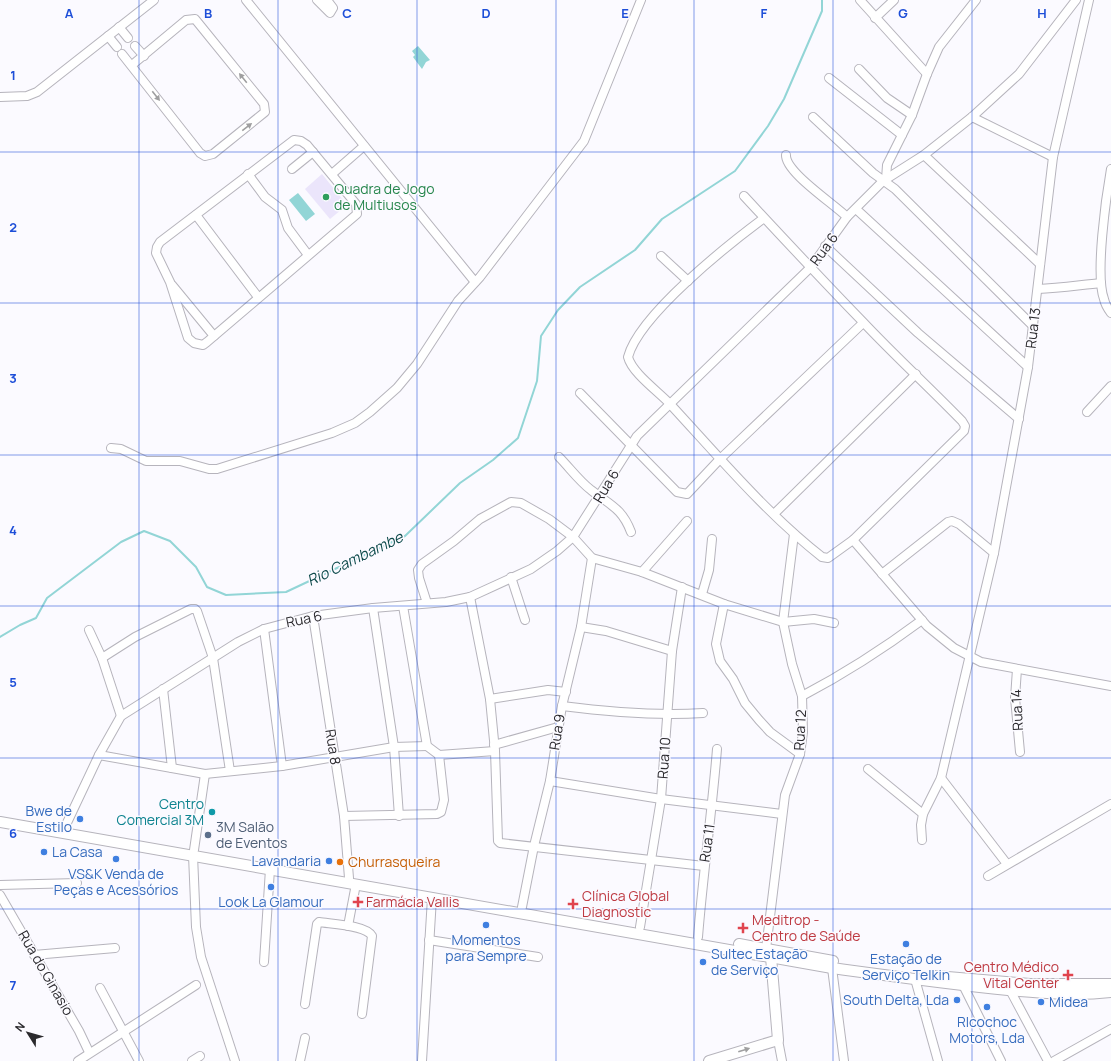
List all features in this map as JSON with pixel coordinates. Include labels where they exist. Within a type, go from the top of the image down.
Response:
[{"type":"main road","points":[[0,815],[353,881],[432,898],[769,953],[951,977],[1030,984],[1111,984]]},
{"type":"main road","points":[[0,822],[193,852],[270,869],[522,907],[698,937],[832,968],[963,986],[1051,994],[1090,995],[1111,992]]},
{"type":"main road","points":[[710,1061],[778,1040],[769,953]]},
{"type":"street","points":[[0,97],[21,97],[38,92],[154,0]]},
{"type":"street","points":[[246,0],[475,282]]},
{"type":"street","points":[[317,0],[327,12],[331,12],[333,8],[327,0]]},
{"type":"street","points":[[111,448],[122,449],[146,461],[180,461],[209,469],[225,467],[332,433],[355,422],[378,406],[397,388],[417,364],[462,295],[475,282],[584,141],[641,0]]},
{"type":"street","points":[[860,0],[927,74]]},
{"type":"street","points":[[875,18],[894,0]]},
{"type":"street","name":"Rua 6","points":[[65,827],[99,755],[121,716],[238,642],[264,629],[313,616],[373,608],[446,602],[470,597],[542,562],[573,537],[637,436],[669,403],[811,267],[824,246],[847,217],[885,180],[924,154],[972,117],[1019,74],[1076,0]]},
{"type":"street","name":"Rua 13","points":[[923,814],[941,778],[994,553],[1019,419],[1034,327],[1053,157],[1089,0]]},
{"type":"street","points":[[885,180],[887,165],[912,115],[927,74],[945,38],[974,1]]},
{"type":"street","points":[[122,54],[200,153],[205,156],[214,154],[264,112],[264,104],[194,19],[186,20],[132,66]]},
{"type":"street","points":[[119,27],[128,38]]},
{"type":"street","points":[[108,36],[117,47]]},
{"type":"street","points":[[135,46],[144,56]]},
{"type":"street","points":[[859,69],[887,98],[912,115]]},
{"type":"street","points":[[829,78],[902,135]]},
{"type":"street","points":[[813,117],[896,189],[1034,327]]},
{"type":"street","points":[[972,117],[1053,157]]},
{"type":"street","points":[[294,140],[304,142],[332,174],[356,204],[357,214],[203,345],[199,345],[188,338],[170,282],[156,253],[160,242],[294,140]]},
{"type":"street","points":[[332,174],[364,146]]},
{"type":"street","points":[[292,169],[313,152]]},
{"type":"street","points":[[924,154],[1040,264]]},
{"type":"street","points":[[786,155],[788,163],[802,179],[847,217]]},
{"type":"street","points":[[1111,169],[1103,244],[1101,283],[1103,299],[1111,313]]},
{"type":"street","points":[[248,174],[265,197],[282,210],[288,228],[308,255]]},
{"type":"street","points":[[744,196],[864,323],[916,374],[962,421],[965,426],[964,431],[853,540],[828,558],[822,557],[794,534],[719,460],[669,403],[634,369],[628,357],[635,340],[647,324],[688,281],[737,238],[764,218]]},
{"type":"street","points":[[856,208],[1028,367]]},
{"type":"street","points":[[196,215],[258,297]]},
{"type":"street","points":[[824,246],[918,333],[1019,419]]},
{"type":"street","points":[[661,256],[688,281]]},
{"type":"street","points":[[170,282],[214,336]]},
{"type":"street","points":[[1038,289],[1066,288],[1082,284],[1101,283]]},
{"type":"street","points":[[580,393],[630,446],[677,492],[687,494],[719,460],[864,323]]},
{"type":"street","points":[[774,514],[916,374]]},
{"type":"street","points":[[1087,412],[1111,386]]},
{"type":"street","points":[[559,456],[590,490],[600,496],[626,518],[631,532]]},
{"type":"street","points":[[427,603],[419,578],[418,570],[422,564],[454,541],[480,519],[511,502],[516,501],[527,506],[573,537],[592,558],[642,572],[682,588],[702,594],[724,604],[783,622],[814,619],[834,623]]},
{"type":"street","points":[[642,572],[687,521]]},
{"type":"street","points":[[882,574],[948,522],[952,521],[959,524],[994,553]]},
{"type":"street","name":"Rua 12","points":[[769,953],[782,814],[785,795],[800,754],[803,732],[802,696],[792,664],[783,622],[794,534]]},
{"type":"street","points":[[702,594],[710,570],[712,539]]},
{"type":"street","points":[[853,540],[922,620],[940,638],[954,648],[981,662],[1111,686]]},
{"type":"street","name":"Rua 9","points":[[522,907],[534,846],[550,781],[562,706],[581,627],[592,558]]},
{"type":"street","points":[[511,577],[525,620]]},
{"type":"street","name":"Rua 10","points":[[640,927],[661,799],[672,651],[682,588]]},
{"type":"street","points":[[470,597],[490,699],[495,748],[498,841],[503,844],[534,846],[704,866]]},
{"type":"street","points":[[724,604],[716,644],[720,661],[733,679],[745,703],[759,720],[770,732],[800,754]]},
{"type":"street","points":[[403,606],[427,746]]},
{"type":"street","points":[[373,608],[394,747],[399,816]]},
{"type":"street","points":[[102,658],[160,624],[195,609],[214,658],[230,771]]},
{"type":"street","name":"Rua 8","points":[[313,616],[353,881],[348,926]]},
{"type":"street","points":[[802,696],[843,674],[884,648],[922,620]]},
{"type":"street","points":[[581,627],[606,631],[672,651]]},
{"type":"street","points":[[264,629],[282,766]]},
{"type":"street","points":[[89,630],[102,658],[121,716]]},
{"type":"street","name":"Rua 14","points":[[1017,669],[1014,698],[1020,752]]},
{"type":"street","points":[[163,689],[172,768]]},
{"type":"street","points":[[490,699],[548,690],[566,692]]},
{"type":"street","points":[[562,706],[612,712],[667,715],[703,713]]},
{"type":"street","points":[[99,755],[205,774],[282,766],[394,747],[427,746],[439,755],[495,748],[558,727]]},
{"type":"street","name":"Rua 11","points":[[698,937],[704,866],[713,806],[717,749]]},
{"type":"street","points":[[344,816],[437,814],[443,809],[444,800],[439,755]]},
{"type":"street","points":[[868,769],[923,814],[921,825],[922,840]]},
{"type":"street","points":[[205,774],[193,852],[196,927],[201,957],[236,1061]]},
{"type":"street","points":[[941,778],[1007,864]]},
{"type":"street","points":[[550,781],[661,799],[782,814]]},
{"type":"street","points":[[988,876],[1111,804]]},
{"type":"street","points":[[264,962],[270,869]]},
{"type":"street","points":[[0,885],[77,883]]},
{"type":"street","name":"Rua do Ginasio","points":[[0,895],[79,1031],[89,1052]]},
{"type":"street","points":[[422,1061],[432,898]]},
{"type":"street","points":[[305,1004],[317,924],[319,922],[348,926],[366,931],[372,936],[362,1014]]},
{"type":"street","points":[[429,940],[538,957]]},
{"type":"street","points":[[34,954],[114,948]]},
{"type":"street","points":[[832,968],[844,1061]]},
{"type":"street","points":[[915,979],[938,1061]]},
{"type":"street","points":[[78,1061],[89,1052],[196,985]]},
{"type":"street","points":[[963,986],[1001,1061]]},
{"type":"street","points":[[100,988],[139,1061]]},
{"type":"street","points":[[1010,990],[1048,1061]]},
{"type":"street","points":[[1054,1061],[1111,1029]]},
{"type":"street","points":[[300,1061],[305,1038]]},
{"type":"street","points":[[778,1040],[782,1061]]},
{"type":"street","points":[[192,1061],[200,1056]]},
{"type":"shaded area","name":"Quadra de Jogo de Multiusos","points":[[322,174],[347,205],[330,219],[305,189]]},
{"type":"water","points":[[418,46],[430,60],[426,62],[422,69],[413,57],[415,55],[412,51]]},
{"type":"water","points":[[298,193],[315,214],[306,221],[289,200]]},
{"type":"waterway","name":"Rio Cambambe","points":[[0,637],[20,625],[36,618],[47,598],[121,542],[144,531],[170,541],[196,567],[207,587],[226,595],[286,592],[405,536],[460,483],[493,460],[518,438],[537,381],[541,336],[558,310],[580,287],[635,250],[662,219],[735,171],[768,126],[784,99],[822,11],[822,0]]},
{"type":"place","name":"Quadra de Jogo de Multiusos","points":[[326,197]]},
{"type":"place","name":"Centro Comercial 3M","points":[[212,812]]},
{"type":"place","name":"Bwe de Estilo","points":[[80,819]]},
{"type":"place","name":"3M Salão de Eventos","points":[[208,835]]},
{"type":"place","name":"La Casa","points":[[44,852]]},
{"type":"place","name":"VS&K Venda de Peças e Acessórios","points":[[116,859]]},
{"type":"place","name":"Lavandaria","points":[[329,861]]},
{"type":"place","name":"Churrasqueira","points":[[340,862]]},
{"type":"place","name":"Look La Glamour","points":[[271,887]]},
{"type":"place","name":"Farmácia Vallis","points":[[358,902]]},
{"type":"place","name":"Clínica Global Diagnostic","points":[[573,904]]},
{"type":"place","name":"Momentos para Sempre","points":[[486,925]]},
{"type":"place","name":"Meditrop - Centro de Saúde","points":[[743,928]]},
{"type":"place","name":"Estação de Serviço Telkin","points":[[906,944]]},
{"type":"place","name":"Sultec Estação de Serviço","points":[[703,962]]},
{"type":"place","name":"Centro Médico Vital Center","points":[[1068,975]]},
{"type":"place","name":"South Delta, Lda","points":[[957,1000]]},
{"type":"place","name":"Midea","points":[[1041,1002]]},
{"type":"place","name":"RIcochoc Motors, Lda","points":[[987,1007]]}]
